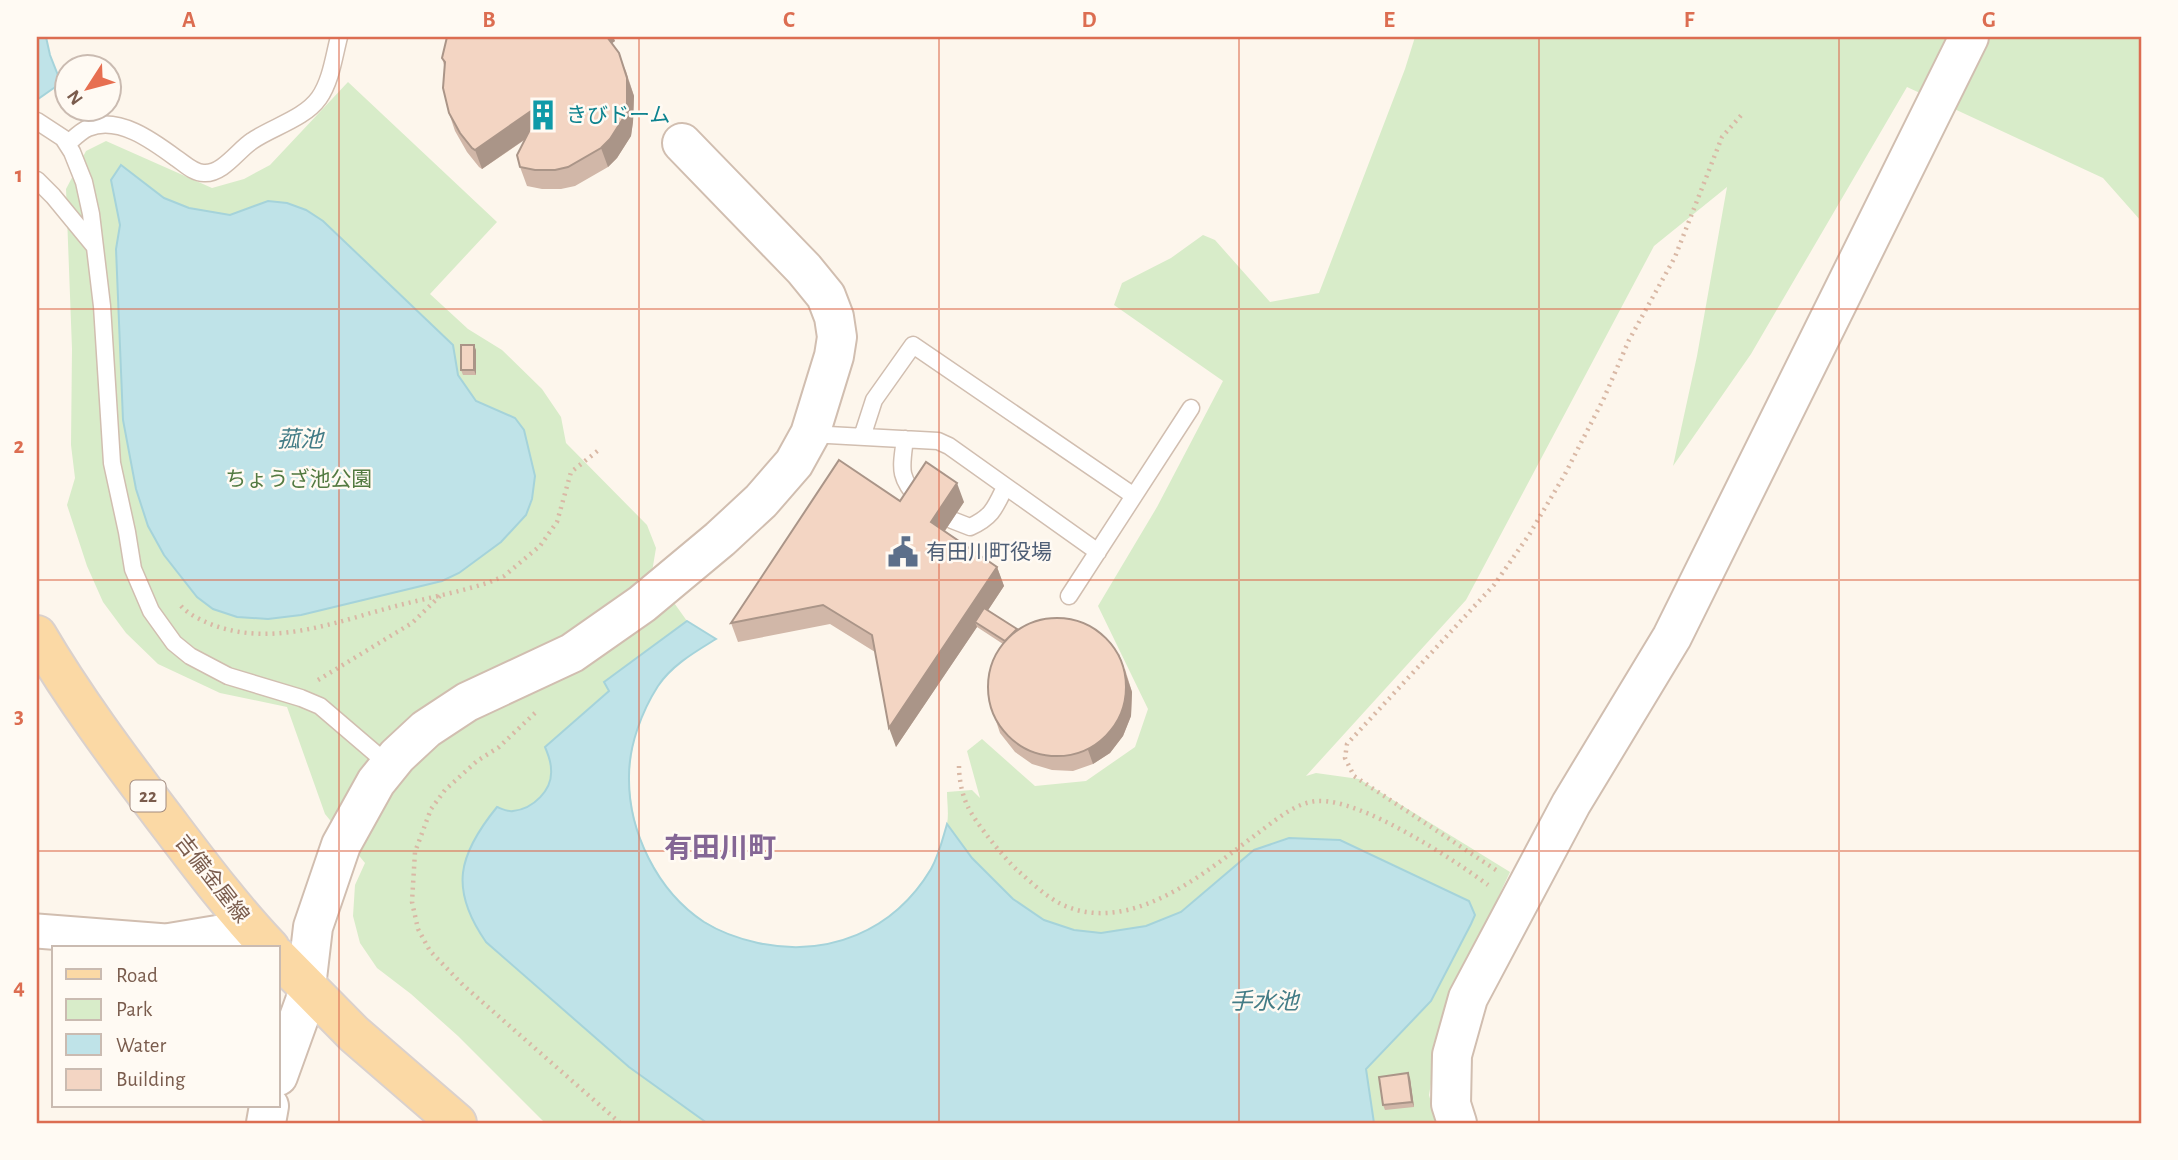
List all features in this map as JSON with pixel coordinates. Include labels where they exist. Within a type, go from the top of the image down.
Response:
[{"type":"main road","name":"吉備金屋線","points":[[37,635],[104,739],[260,938]]},
{"type":"main road","points":[[280,959],[363,1042],[457,1123]]},
{"type":"street","points":[[1457,1123],[1451,1104],[1452,1055],[1468,998],[1571,804],[1672,638],[1969,37]]},
{"type":"street","points":[[280,1070],[307,988],[313,927],[341,845],[389,765],[426,729],[467,702],[572,653],[642,604],[761,501],[794,463],[810,434],[834,356],[837,337],[834,317],[826,296],[804,269],[682,143]]},
{"type":"street","points":[[37,931],[166,941],[260,938]]},
{"type":"lane","points":[[67,144],[87,128],[115,125],[153,142],[191,169],[204,174],[212,171],[234,157],[248,143],[305,111],[319,99],[326,86],[339,37]]},
{"type":"lane","points":[[37,121],[63,138],[84,182],[91,214],[102,306],[112,463],[133,569],[151,611],[174,643],[190,656],[229,676],[320,706],[389,765]]},
{"type":"lane","points":[[37,180],[54,196],[95,248]]},
{"type":"lane","points":[[862,437],[874,400],[913,345],[1134,496]]},
{"type":"lane","points":[[1069,596],[1191,408]]},
{"type":"lane","points":[[810,434],[938,441],[1097,552]]},
{"type":"lane","points":[[905,439],[902,474],[908,488],[920,501]]},
{"type":"lane","points":[[952,520],[970,527],[985,520],[995,509],[1005,487]]},
{"type":"path","points":[[1521,899],[1354,776],[1345,758],[1348,744],[1494,585],[1519,551],[1565,474],[1604,398],[1629,340],[1675,257],[1722,137],[1744,112]]},
{"type":"path","points":[[178,603],[184,610],[218,627],[254,635],[274,635],[472,588],[504,576],[540,546],[557,523],[571,472],[600,449]]},
{"type":"path","points":[[295,696],[412,622],[441,595]]},
{"type":"path","points":[[540,707],[499,747],[477,761],[445,790],[431,809],[415,852],[412,902],[418,929],[430,951],[463,985],[620,1123]]},
{"type":"path","points":[[959,766],[959,779],[968,807],[1011,864],[1036,887],[1064,905],[1092,913],[1126,911],[1153,902],[1183,887],[1295,807],[1318,801],[1343,804],[1378,818],[1465,870],[1521,899]]},
{"type":"green space","name":"ちょうざ池公園","points":[[1415,37],[2141,37],[2141,221],[2103,178],[1907,87],[1751,354],[1673,466],[1697,356],[1727,187],[1654,246],[1466,600],[1306,776],[1316,773],[1359,779],[1510,872],[1442,1017],[1429,1095],[1437,1123],[545,1123],[458,1036],[377,968],[360,943],[353,916],[355,885],[365,863],[325,814],[287,707],[220,693],[158,664],[126,633],[103,602],[87,566],[67,505],[75,478],[71,445],[72,349],[66,189],[86,151],[106,141],[212,188],[244,179],[270,165],[348,82],[497,222],[430,294],[468,329],[502,350],[542,389],[561,417],[566,443],[647,525],[656,548],[652,572],[687,621],[716,639],[677,665],[658,686],[637,732],[631,755],[631,803],[645,849],[663,883],[694,915],[721,931],[751,941],[782,946],[813,946],[843,940],[872,928],[897,909],[922,881],[935,860],[944,837],[948,816],[947,792],[972,790],[980,798],[967,751],[982,739],[1035,786],[1086,781],[1135,747],[1148,709],[1098,606],[1157,507],[1223,381],[1114,305],[1122,283],[1171,258],[1203,235],[1215,240],[1270,302],[1319,293]]},
{"type":"water","points":[[37,37],[46,37],[52,60],[52,89],[38,99]]},
{"type":"water","name":"菰池","points":[[121,165],[164,198],[189,208],[230,215],[268,201],[287,203],[306,210],[323,221],[453,345],[458,375],[476,401],[515,418],[524,430],[535,476],[532,499],[526,515],[501,542],[459,573],[442,581],[301,615],[268,619],[237,617],[213,609],[197,597],[164,555],[148,526],[136,489],[123,420],[116,249],[120,225],[111,180]]},
{"type":"water","name":"手水池","points":[[687,621],[716,639],[677,665],[652,696],[631,752],[630,797],[640,838],[659,877],[687,909],[704,922],[730,935],[784,947],[834,943],[857,935],[878,924],[916,891],[934,864],[947,824],[972,858],[1013,899],[1044,920],[1074,930],[1101,933],[1146,926],[1181,912],[1254,850],[1289,838],[1340,840],[1469,901],[1475,915],[1431,1001],[1366,1069],[1374,1123],[707,1123],[629,1067],[486,942],[467,905],[463,873],[474,841],[497,807],[509,811],[528,807],[545,791],[551,777],[551,769],[545,747],[609,691],[604,682]]},
{"type":"building","name":"きびドーム","points":[[447,37],[607,37],[619,53],[627,78],[624,117],[601,148],[568,167],[555,170],[520,167],[517,155],[544,102],[475,150],[460,133],[449,113],[443,88],[445,62],[442,58]]},
{"type":"building","points":[[461,345],[474,345],[474,370],[461,370]]},
{"type":"building","points":[[839,460],[900,501],[926,462],[957,483],[931,522],[997,567],[889,728],[872,635],[823,605],[731,623]]},
{"type":"building","points":[[984,608],[1017,629],[1005,641],[975,622]]},
{"type":"building","points":[[1057,618],[1084,623],[1106,638],[1121,660],[1126,687],[1121,714],[1106,736],[1084,751],[1057,756],[1030,751],[1008,736],[993,714],[988,687],[993,660],[1008,638],[1030,623]]},
{"type":"building","points":[[1408,1073],[1412,1102],[1383,1105],[1379,1077]]},
{"type":"place","name":"きびドーム","points":[[543,115]]},
{"type":"place","name":"有田川町役場","points":[[903,552]]},
{"type":"district","name":"有田川町","points":[[720,849]]}]
